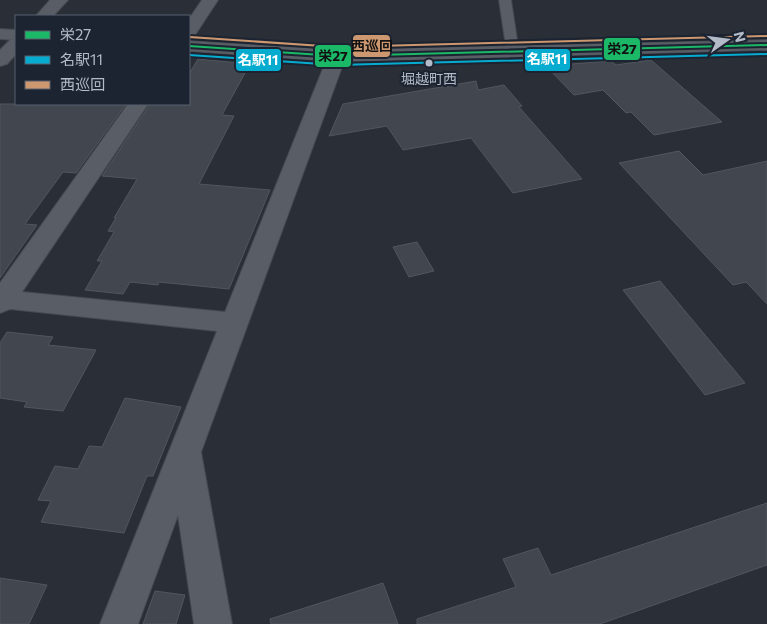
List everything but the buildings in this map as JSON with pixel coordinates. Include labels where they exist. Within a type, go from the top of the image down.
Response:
[{"type":"street","points":[[45,15],[60,0]]},
{"type":"street","points":[[190,30],[210,0]]},
{"type":"street","points":[[0,34],[15,35]]},
{"type":"street","points":[[0,60],[15,45]]},
{"type":"street","points":[[190,46],[337,56],[513,53],[767,45]]},
{"type":"street","points":[[118,624],[337,56]]},
{"type":"street","points":[[137,105],[1,300],[234,323]]},
{"type":"street","points":[[185,450],[213,624]]},
{"type":"lane","points":[[505,0],[513,53]]},
{"type":"transit line","name":"西巡回","points":[[190,37],[337,47],[767,36]]},
{"type":"transit line","name":"栄27","points":[[190,46],[337,56],[767,45]]},
{"type":"transit line","name":"名駅11","points":[[190,55],[337,65],[767,54]]},
{"type":"place","name":"堀越町西","points":[[429,63]]}]
